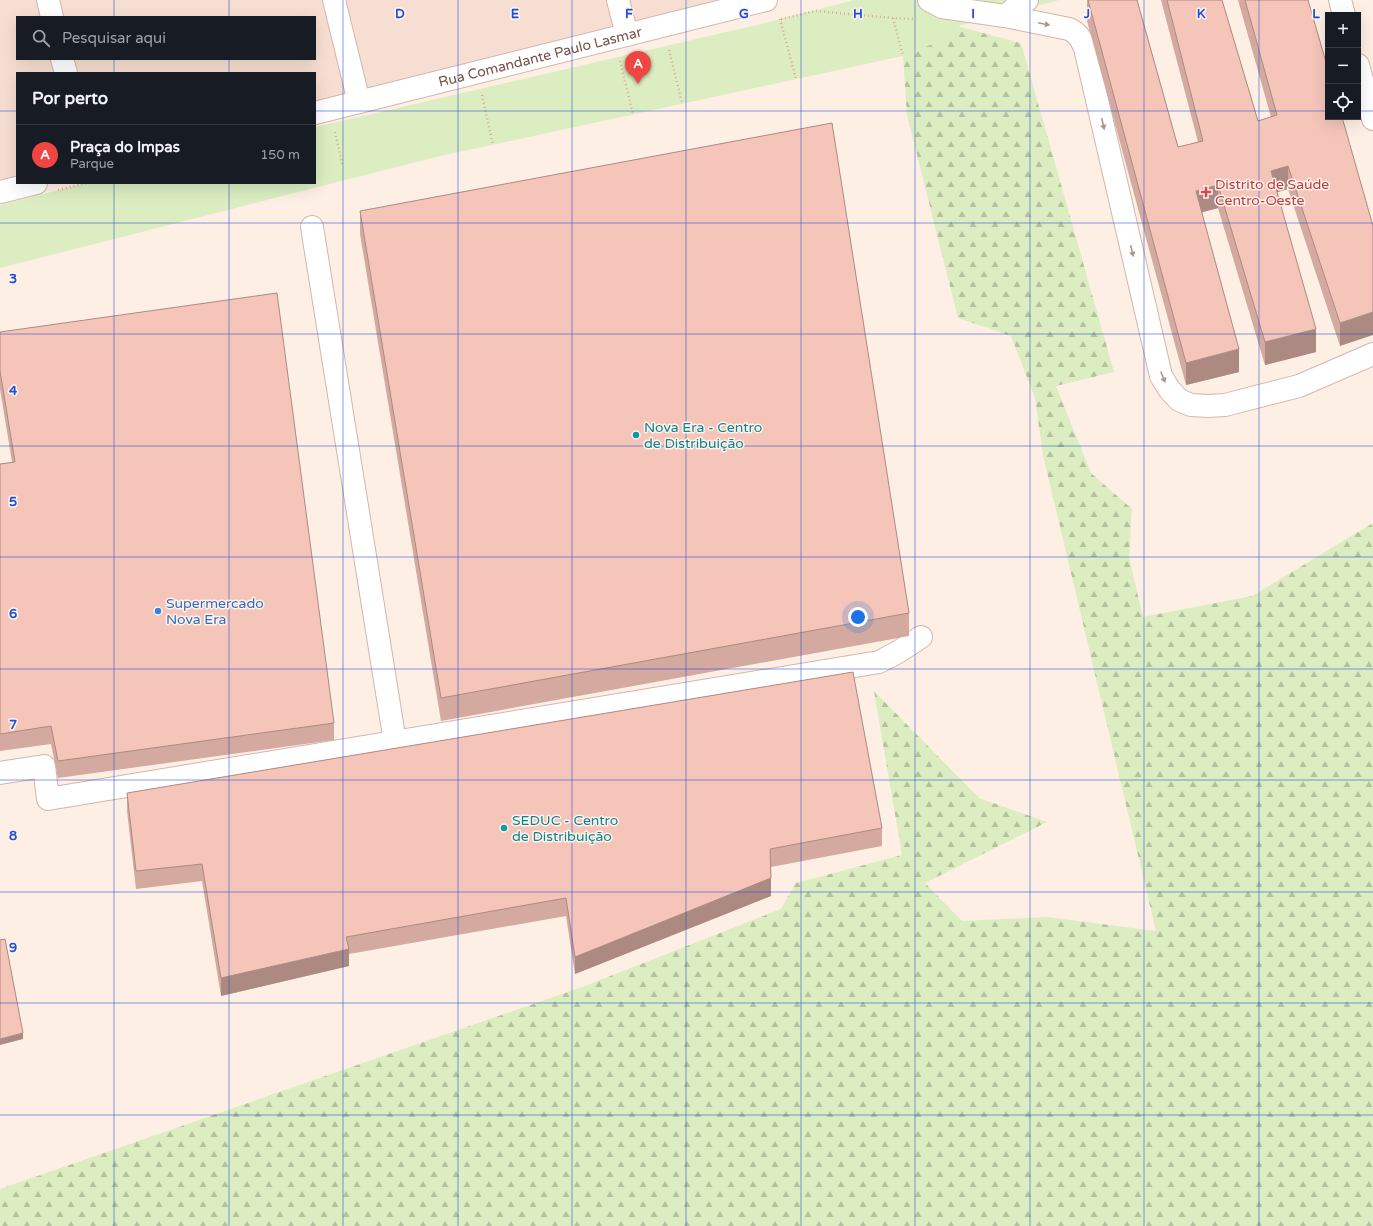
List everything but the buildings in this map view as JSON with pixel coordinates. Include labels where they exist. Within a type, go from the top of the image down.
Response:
[{"type":"street","points":[[48,0],[52,16]]},
{"type":"street","points":[[334,0],[359,102]]},
{"type":"street","points":[[618,0],[627,35]]},
{"type":"street","name":"Rua Comandante Paulo Lasmar","points":[[316,113],[766,0]]},
{"type":"street","points":[[928,0],[942,7],[1005,16],[1068,29],[1076,33],[1081,39],[1085,48],[1161,376],[1178,400],[1191,405],[1226,405],[1299,386],[1373,354]]},
{"type":"street","points":[[1005,16],[1027,0]]},
{"type":"street","points":[[1340,0],[1343,12]]},
{"type":"street","points":[[62,60],[66,72]]},
{"type":"street","points":[[1361,76],[1373,119]]},
{"type":"street","points":[[0,192],[32,184]]},
{"type":"street","points":[[312,227],[395,742]]},
{"type":"street","points":[[0,773],[44,766],[48,799],[879,662],[921,637]]},
{"type":"path","points":[[893,18],[902,56]]},
{"type":"path","points":[[780,20],[796,79]]},
{"type":"path","points":[[668,45],[682,104]]},
{"type":"path","points":[[619,57],[633,114]]},
{"type":"path","points":[[481,89],[493,145]]},
{"type":"path","points":[[334,130],[342,164]]},
{"type":"shaded area","points":[[0,0],[744,0],[316,107],[316,72],[16,72],[16,181],[0,186]]},
{"type":"green space","points":[[854,0],[1059,0],[958,26],[968,29],[903,56],[436,157],[0,268],[0,205],[83,184],[316,184],[316,127],[761,24]]},
{"type":"green space","points":[[968,29],[1021,43],[1114,372],[1056,386],[1091,473],[1132,509],[1129,557],[1143,617],[1252,596],[1373,523],[1373,1226],[0,1226],[0,1189],[585,986],[781,909],[796,883],[902,855],[874,691],[979,798],[1047,822],[925,883],[962,921],[1047,917],[1156,931],[1043,455],[1035,398],[1011,336],[958,318],[907,115],[903,56]]},
{"type":"place","name":"Praça do Impas","points":[[638,84]]},
{"type":"place","name":"Distrito de Saúde Centro-Oeste","points":[[1206,192]]},
{"type":"place","name":"Nova Era - Centro de Distribuição","points":[[636,435]]},
{"type":"place","name":"Supermercado Nova Era","points":[[158,611]]},
{"type":"place","name":"SEDUC - Centro de Distribuição","points":[[504,828]]}]
